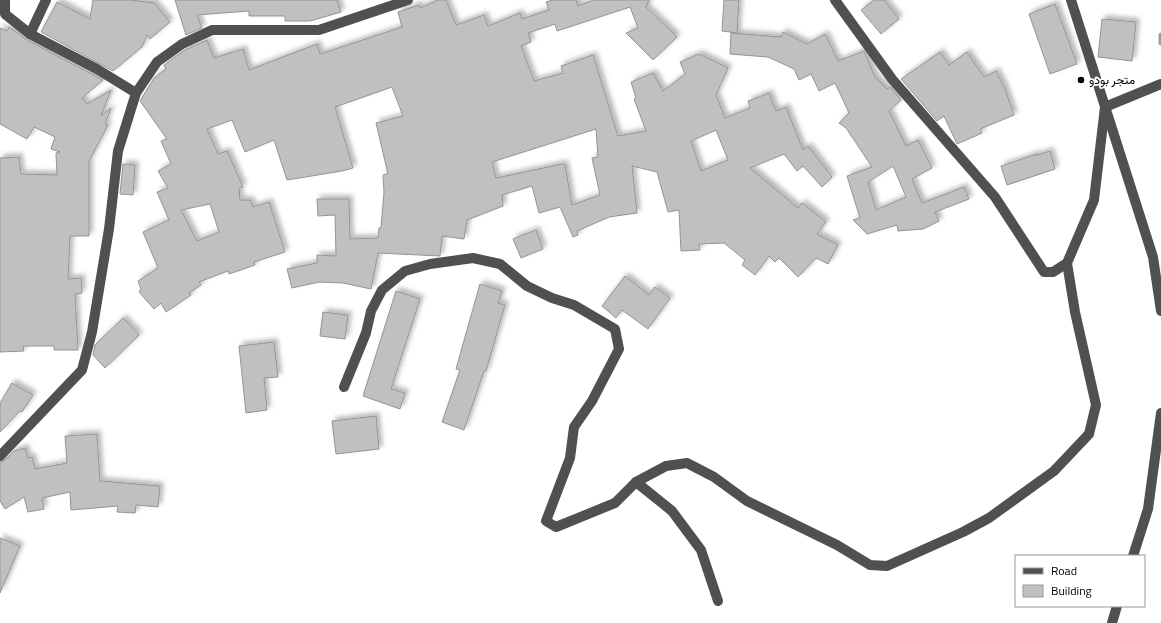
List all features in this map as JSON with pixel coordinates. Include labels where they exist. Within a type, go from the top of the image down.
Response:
[{"type":"street","points":[[5,0],[5,14],[30,34],[96,69],[136,93]]},
{"type":"street","points":[[30,34],[46,0]]},
{"type":"street","points":[[0,456],[82,370],[92,332],[106,244],[118,151],[136,93],[157,62],[182,44],[212,30],[319,30],[408,0]]},
{"type":"street","points":[[835,0],[892,79],[995,197],[1044,272],[1054,272],[1067,263],[1094,200],[1105,107]]},
{"type":"street","points":[[1071,0],[1152,257],[1161,311]]},
{"type":"street","points":[[1105,107],[1161,84]]},
{"type":"street","points":[[344,386],[366,333],[371,311],[382,290],[405,271],[430,264],[473,258],[500,264],[527,286],[552,298],[574,305],[615,329],[619,349],[592,401],[574,427],[570,458],[546,521],[556,527],[615,503],[636,482],[666,466],[687,463],[714,478],[747,501],[837,545],[870,565],[887,566],[963,532],[989,518],[1054,470],[1089,434],[1096,405],[1075,312],[1067,263]]},
{"type":"street","points":[[1133,555],[1148,509],[1161,413]]},
{"type":"street","points":[[636,482],[672,511],[701,550],[718,601]]},
{"type":"street","points":[[1112,623],[1117,607]]},
{"type":"building","points":[[93,0],[131,0],[154,3],[170,22],[150,39],[147,35],[142,47],[113,71],[41,32],[57,2],[90,19]]},
{"type":"building","points":[[175,0],[337,0],[341,12],[310,21],[285,21],[285,16],[249,16],[249,11],[197,15],[202,28],[186,35]]},
{"type":"building","points":[[438,0],[446,0],[456,25],[484,15],[488,26],[520,13],[522,19],[549,10],[546,2],[553,0],[576,0],[578,6],[594,0],[649,0],[646,7],[677,37],[653,60],[626,33],[638,28],[630,7],[557,31],[555,24],[528,33],[531,42],[521,46],[534,81],[563,73],[561,66],[593,55],[618,136],[646,131],[634,99],[636,98],[631,82],[653,73],[663,91],[685,74],[680,62],[699,54],[728,68],[716,95],[725,118],[750,108],[748,101],[769,93],[776,111],[786,107],[803,150],[808,146],[832,177],[822,187],[803,166],[797,171],[784,154],[750,168],[798,208],[802,203],[826,222],[817,234],[838,245],[828,264],[816,258],[798,277],[779,258],[775,262],[769,256],[755,275],[742,265],[745,260],[724,243],[699,244],[700,250],[681,251],[679,210],[668,212],[657,172],[632,166],[637,213],[609,217],[577,231],[578,235],[573,237],[560,207],[539,213],[532,186],[502,195],[503,206],[467,220],[464,239],[442,236],[440,256],[378,253],[371,289],[343,283],[319,282],[292,288],[287,269],[317,263],[317,255],[336,256],[335,215],[318,216],[317,199],[349,199],[350,239],[378,238],[379,228],[381,228],[384,192],[383,175],[388,174],[376,123],[403,116],[392,87],[335,107],[353,168],[342,171],[287,180],[274,140],[245,152],[232,120],[207,129],[218,154],[227,151],[243,187],[239,188],[240,200],[250,200],[253,207],[269,202],[285,252],[254,262],[255,265],[229,274],[228,271],[199,282],[201,285],[189,293],[191,295],[166,312],[161,303],[154,309],[139,292],[141,289],[138,281],[158,268],[143,232],[169,220],[157,192],[168,188],[158,171],[171,164],[161,141],[167,139],[140,101],[154,78],[166,69],[164,65],[185,50],[207,40],[214,58],[243,49],[249,70],[317,44],[320,54],[402,27],[398,12],[419,5],[420,8]],"holes":[[[596,129],[598,157],[592,158],[600,195],[572,205],[565,165],[562,164],[496,178],[492,162]],[[716,130],[728,160],[701,171],[691,141]],[[210,204],[219,232],[197,241],[181,210]]]},
{"type":"building","points":[[724,0],[739,0],[737,33],[722,31]]},
{"type":"building","points":[[874,0],[884,0],[899,19],[881,34],[861,10]]},
{"type":"building","points":[[1055,4],[1077,64],[1050,74],[1029,14]]},
{"type":"building","points":[[1102,19],[1136,22],[1132,61],[1098,57]]},
{"type":"building","points":[[9,27],[27,40],[103,80],[82,98],[87,104],[111,90],[101,116],[111,108],[105,124],[108,125],[89,161],[89,236],[70,236],[68,279],[81,278],[82,293],[75,294],[78,350],[54,350],[54,346],[23,346],[24,351],[0,352],[0,158],[19,157],[21,174],[57,175],[56,153],[60,152],[51,149],[55,137],[34,127],[27,139],[0,124],[0,28],[7,31]]},
{"type":"building","points":[[783,32],[807,44],[825,34],[838,61],[864,51],[875,77],[887,89],[890,87],[901,100],[889,111],[906,146],[918,140],[932,168],[912,179],[922,203],[964,187],[969,199],[935,212],[939,221],[923,229],[898,231],[897,225],[867,234],[853,220],[860,218],[847,176],[872,167],[846,128],[839,123],[849,113],[835,83],[819,91],[811,74],[799,80],[794,69],[768,57],[730,54],[731,33],[781,37]],"holes":[[[893,166],[906,197],[876,210],[868,182]]]},
{"type":"building","points":[[940,52],[949,65],[967,52],[984,77],[996,71],[1005,89],[1014,115],[980,129],[982,133],[957,144],[944,116],[937,121],[901,79]]},
{"type":"building","points":[[1050,151],[1055,169],[1007,185],[1001,166]]},
{"type":"building","points":[[123,164],[135,165],[133,195],[120,194]]},
{"type":"building","points":[[536,230],[543,249],[521,258],[513,239]]},
{"type":"building","points":[[625,276],[649,295],[655,287],[670,298],[648,329],[622,310],[616,318],[602,306]]},
{"type":"building","points":[[480,284],[502,291],[498,303],[505,305],[486,371],[484,371],[464,430],[442,422],[460,370],[456,369]]},
{"type":"building","points":[[396,291],[420,299],[391,389],[405,393],[400,409],[363,396]]},
{"type":"building","points":[[323,312],[348,315],[345,339],[320,336]]},
{"type":"building","points":[[123,318],[139,335],[105,368],[93,355],[95,345]]},
{"type":"building","points":[[274,342],[278,377],[264,378],[267,410],[246,413],[239,346]]},
{"type":"building","points":[[12,383],[33,395],[22,412],[20,411],[0,432],[0,403]]},
{"type":"building","points":[[376,416],[379,449],[336,454],[332,421]]},
{"type":"building","points":[[97,434],[100,481],[160,486],[158,507],[136,505],[135,513],[117,512],[118,506],[71,510],[70,492],[42,498],[44,509],[28,512],[24,497],[5,509],[0,501],[0,462],[5,460],[14,451],[25,448],[28,458],[32,457],[35,469],[67,463],[65,436]]},
{"type":"building","points":[[0,538],[20,546],[0,593]]},
{"type":"waterway","points":[[1161,35],[1161,43]]},
{"type":"place","name":"متجر بودو","points":[[1081,80]]}]
